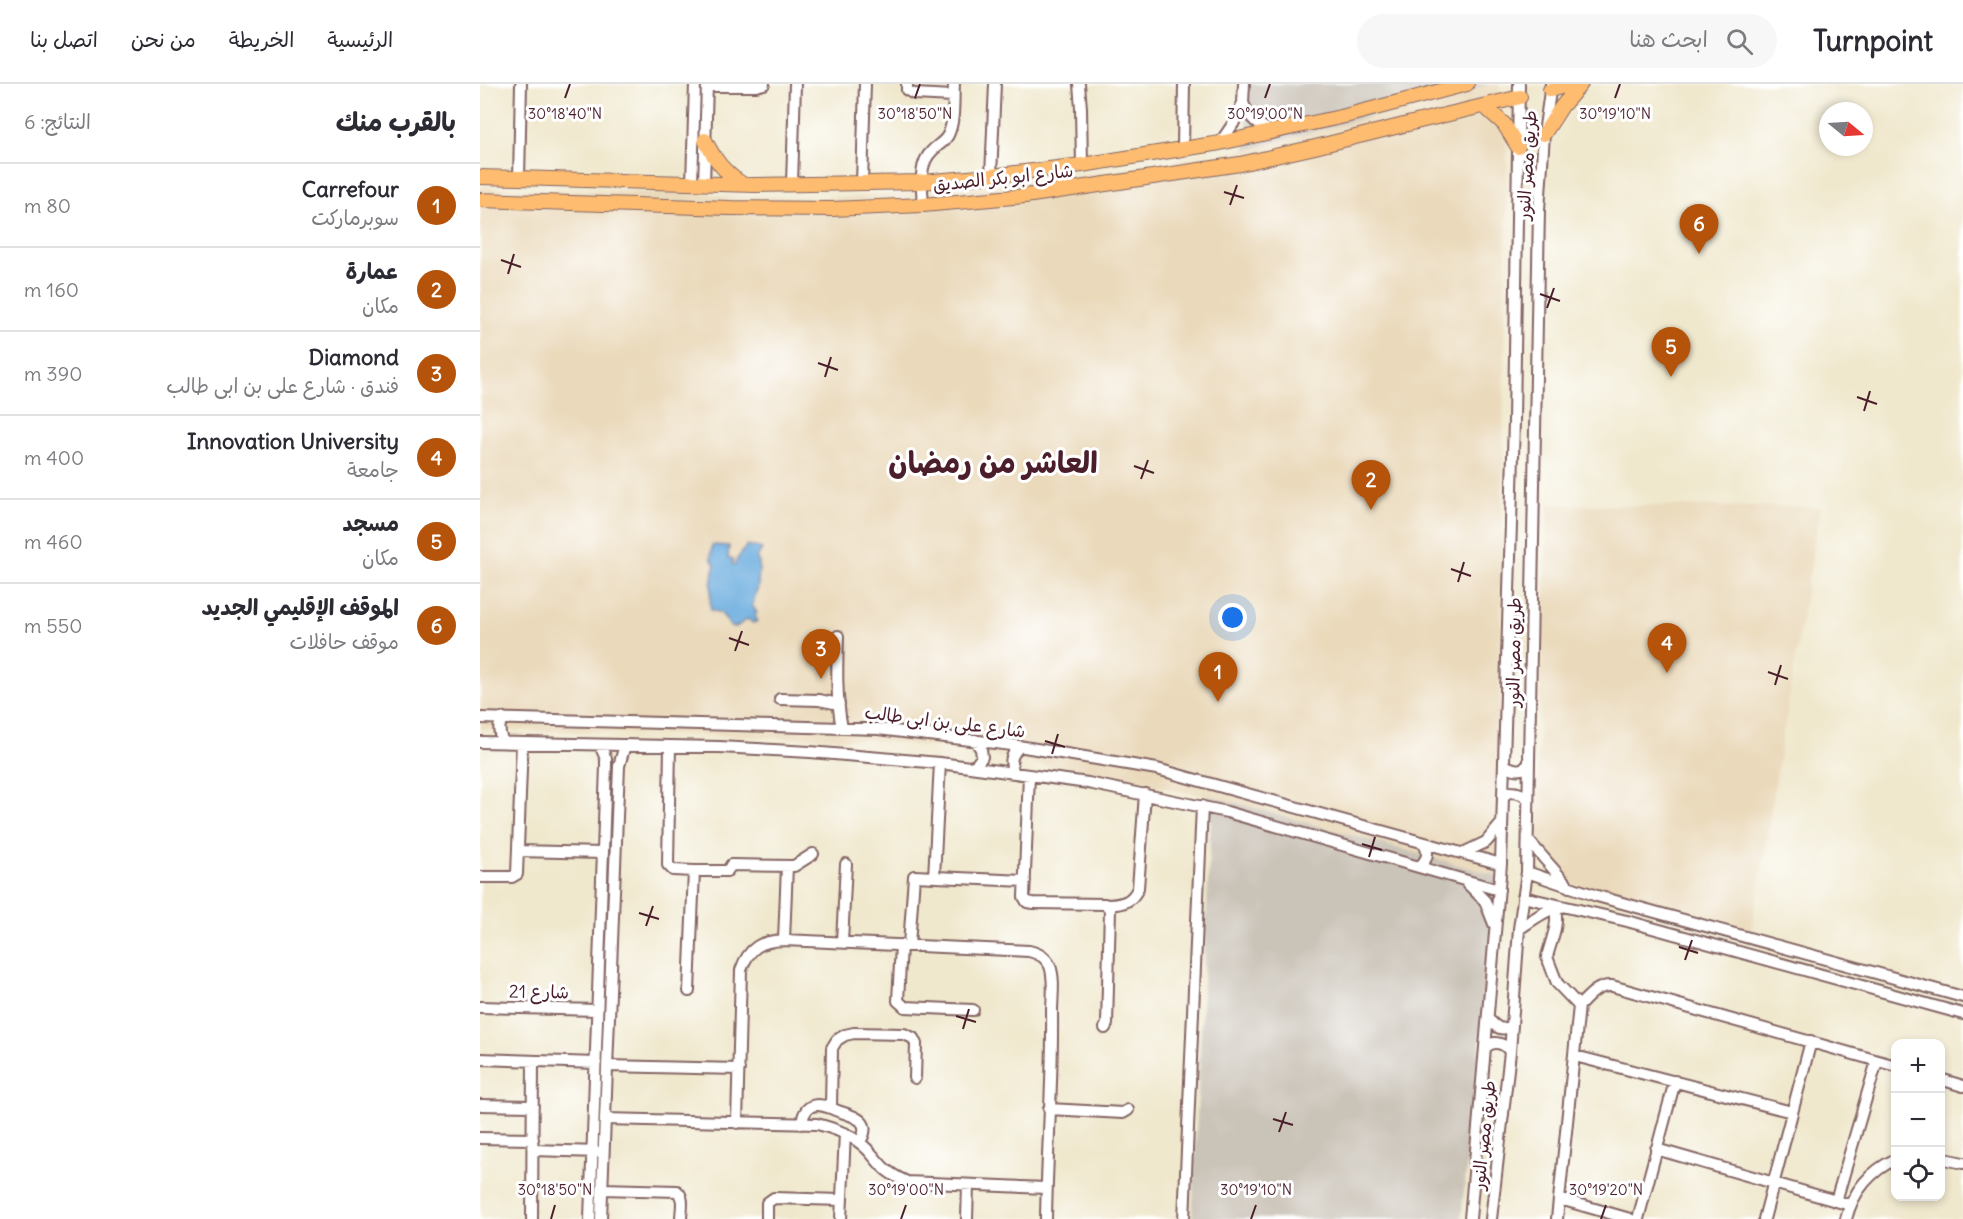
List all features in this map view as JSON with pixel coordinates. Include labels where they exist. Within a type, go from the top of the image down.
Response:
[{"type":"main road","name":"شارع ابو بكر الصديق","points":[[480,177],[792,184],[922,182],[992,176],[1082,165],[1220,143],[1275,132],[1467,84]]},
{"type":"main road","points":[[1550,87],[1572,84]]},
{"type":"main road","points":[[1544,134],[1562,106],[1581,84]]},
{"type":"main road","name":"شارع ابو بكر الصديق","points":[[480,200],[863,209],[1044,193],[1240,164],[1484,106],[1520,91]]},
{"type":"main road","points":[[1417,98],[1423,102],[1424,120]]},
{"type":"main road","points":[[1484,106],[1504,124],[1518,147]]},
{"type":"main road","points":[[705,140],[716,160],[741,183]]},
{"type":"street","points":[[519,178],[521,84]]},
{"type":"street","points":[[695,84],[693,165],[698,183]]},
{"type":"street","points":[[792,184],[795,84]]},
{"type":"street","points":[[862,183],[865,84]]},
{"type":"street","points":[[907,84],[908,90],[914,94],[954,90],[948,137],[932,150],[922,171],[922,205]]},
{"type":"street","points":[[992,176],[995,84]]},
{"type":"street","points":[[1079,84],[1082,165]]},
{"type":"street","points":[[1183,148],[1184,84]]},
{"type":"street","points":[[1244,84],[1244,103],[1247,112],[1259,125],[1275,132]]},
{"type":"street","points":[[698,183],[705,165],[707,85],[762,85]]},
{"type":"street","name":"طريق مصر النور","points":[[1491,1219],[1510,1052],[1519,929],[1527,872],[1539,210],[1550,87]]},
{"type":"street","name":"طريق مصر النور","points":[[1470,1219],[1501,864],[1514,409],[1520,91]]},
{"type":"street","points":[[1220,143],[1244,103]]},
{"type":"street","points":[[693,165],[705,165]]},
{"type":"street","points":[[838,636],[839,705],[842,728]]},
{"type":"street","points":[[780,699],[819,700],[839,705]]},
{"type":"street","name":"شارع على بن ابى طالب","points":[[480,718],[878,729],[975,740],[1157,769],[1501,864]]},
{"type":"street","points":[[503,718],[499,728],[503,742]]},
{"type":"street","points":[[970,767],[976,765],[982,757],[981,748],[975,740]]},
{"type":"street","points":[[480,742],[810,752],[940,763],[1088,783],[1202,806],[1290,828],[1499,890]]},
{"type":"street","points":[[480,877],[515,876],[518,871],[522,743]]},
{"type":"street","points":[[600,745],[606,759],[596,1062],[598,1152],[602,1189],[601,1219]]},
{"type":"street","points":[[590,1219],[598,1152],[605,1119],[619,766],[625,745]]},
{"type":"street","points":[[670,746],[668,865],[673,870],[727,871],[731,866],[794,866],[813,854]]},
{"type":"street","points":[[1014,773],[1010,763],[1019,747]]},
{"type":"street","points":[[934,877],[940,763]]},
{"type":"street","points":[[1504,764],[1516,769],[1523,769],[1528,765]]},
{"type":"street","points":[[1029,776],[1024,881],[1024,897],[1028,902],[1108,905],[1129,901],[1137,888],[1145,794]]},
{"type":"street","points":[[1503,796],[1509,792],[1515,792],[1524,795],[1528,800]]},
{"type":"street","points":[[1184,1219],[1202,806]]},
{"type":"street","points":[[1463,854],[1486,842],[1502,823]]},
{"type":"street","points":[[1528,840],[1569,887]]},
{"type":"street","points":[[1420,866],[1427,853],[1424,843]]},
{"type":"street","points":[[518,851],[603,853]]},
{"type":"street","points":[[842,942],[846,864]]},
{"type":"street","points":[[784,940],[787,866]]},
{"type":"street","points":[[689,991],[694,871]]},
{"type":"street","points":[[1527,872],[1597,896],[1963,997]]},
{"type":"street","points":[[973,1010],[905,1007],[898,1001],[914,876],[1024,881]]},
{"type":"street","points":[[1464,880],[1485,901],[1496,928]]},
{"type":"street","points":[[1593,912],[1597,896]]},
{"type":"street","points":[[1523,897],[1560,907],[1593,912],[1963,1014]]},
{"type":"street","points":[[1105,1028],[1108,1004],[1110,909],[1108,905]]},
{"type":"street","points":[[1519,929],[1560,907]]},
{"type":"street","points":[[1560,907],[1556,929],[1546,957],[1557,983],[1579,1006]]},
{"type":"street","points":[[737,1122],[741,970],[750,952],[759,945],[770,940],[784,940],[1038,953],[1045,958],[1052,975],[1046,1219]]},
{"type":"street","points":[[1557,1219],[1579,1006],[1597,989],[1612,986],[1891,1065]]},
{"type":"street","name":"شارع 21","points":[[480,1007],[597,1010]]},
{"type":"street","points":[[1488,1019],[1497,1028],[1505,1029],[1512,1026]]},
{"type":"street","points":[[831,1108],[832,1048],[837,1040],[845,1035],[854,1033],[904,1034],[913,1038],[916,1044],[915,1078]]},
{"type":"street","points":[[1764,1219],[1811,1041]]},
{"type":"street","points":[[1486,1047],[1497,1043],[1505,1046],[1510,1052]]},
{"type":"street","points":[[1575,1056],[1792,1112]]},
{"type":"street","points":[[480,1059],[596,1062],[601,1067],[607,1064],[739,1069]]},
{"type":"street","points":[[532,1219],[533,1061]]},
{"type":"street","points":[[1836,1201],[1877,1061]]},
{"type":"street","points":[[1945,1080],[1963,1086]]},
{"type":"street","points":[[1638,1219],[1675,1081]]},
{"type":"street","points":[[480,1105],[533,1106]]},
{"type":"street","points":[[802,1124],[804,1114],[811,1106],[820,1105],[831,1108],[857,1117],[862,1122],[865,1129],[860,1142]]},
{"type":"street","points":[[1049,1109],[1123,1113],[1128,1110]]},
{"type":"street","points":[[605,1119],[824,1126],[845,1133],[860,1142],[882,1167],[893,1176],[907,1182],[1046,1188]]},
{"type":"street","points":[[841,1219],[845,1133]]},
{"type":"street","points":[[480,1138],[598,1152]]},
{"type":"street","points":[[1656,1149],[1850,1205]]},
{"type":"street","points":[[1945,1159],[1963,1163]]},
{"type":"street","points":[[1846,1219],[1850,1205],[1860,1188],[1872,1174],[1891,1163]]},
{"type":"street","points":[[968,1185],[968,1219]]},
{"type":"street","points":[[602,1189],[677,1191],[681,1194],[682,1199],[681,1219]]},
{"type":"street","points":[[767,1219],[767,1203],[774,1198],[841,1200]]},
{"type":"street","points":[[1560,1199],[1630,1219]]},
{"type":"shaded area","points":[[1248,84],[1490,84],[1246,150]]},
{"type":"shaded area","points":[[1489,84],[1499,84],[1507,144],[1498,876],[1207,796],[948,748],[873,740],[480,729],[480,188],[827,198],[959,191],[1062,179],[1246,150]]},
{"type":"shaded area","points":[[1548,505],[1820,507],[1751,933],[1565,882],[1535,839]]},
{"type":"shaded area","points":[[1207,795],[1498,876],[1461,1219],[1192,1219],[1211,819]]},
{"type":"water","points":[[712,545],[729,546],[728,558],[733,559],[732,564],[735,565],[747,545],[762,549],[756,559],[759,562],[758,587],[752,605],[757,613],[755,615],[757,621],[753,623],[748,619],[736,627],[731,627],[721,613],[711,610],[711,587],[715,565],[711,558]]},
{"type":"place","name":"الموقف الإقليمي الجديد","points":[[1699,254]]},
{"type":"place","name":"مسجد","points":[[1671,377]]},
{"type":"place","name":"عمارة","points":[[1371,510]]},
{"type":"place","name":"Innovation University","points":[[1667,673]]},
{"type":"place","name":"Diamond","points":[[821,679]]},
{"type":"place","name":"Carrefour","points":[[1218,702]]},
{"type":"district","name":"العاشر من رمضان","points":[[993,463]]}]
